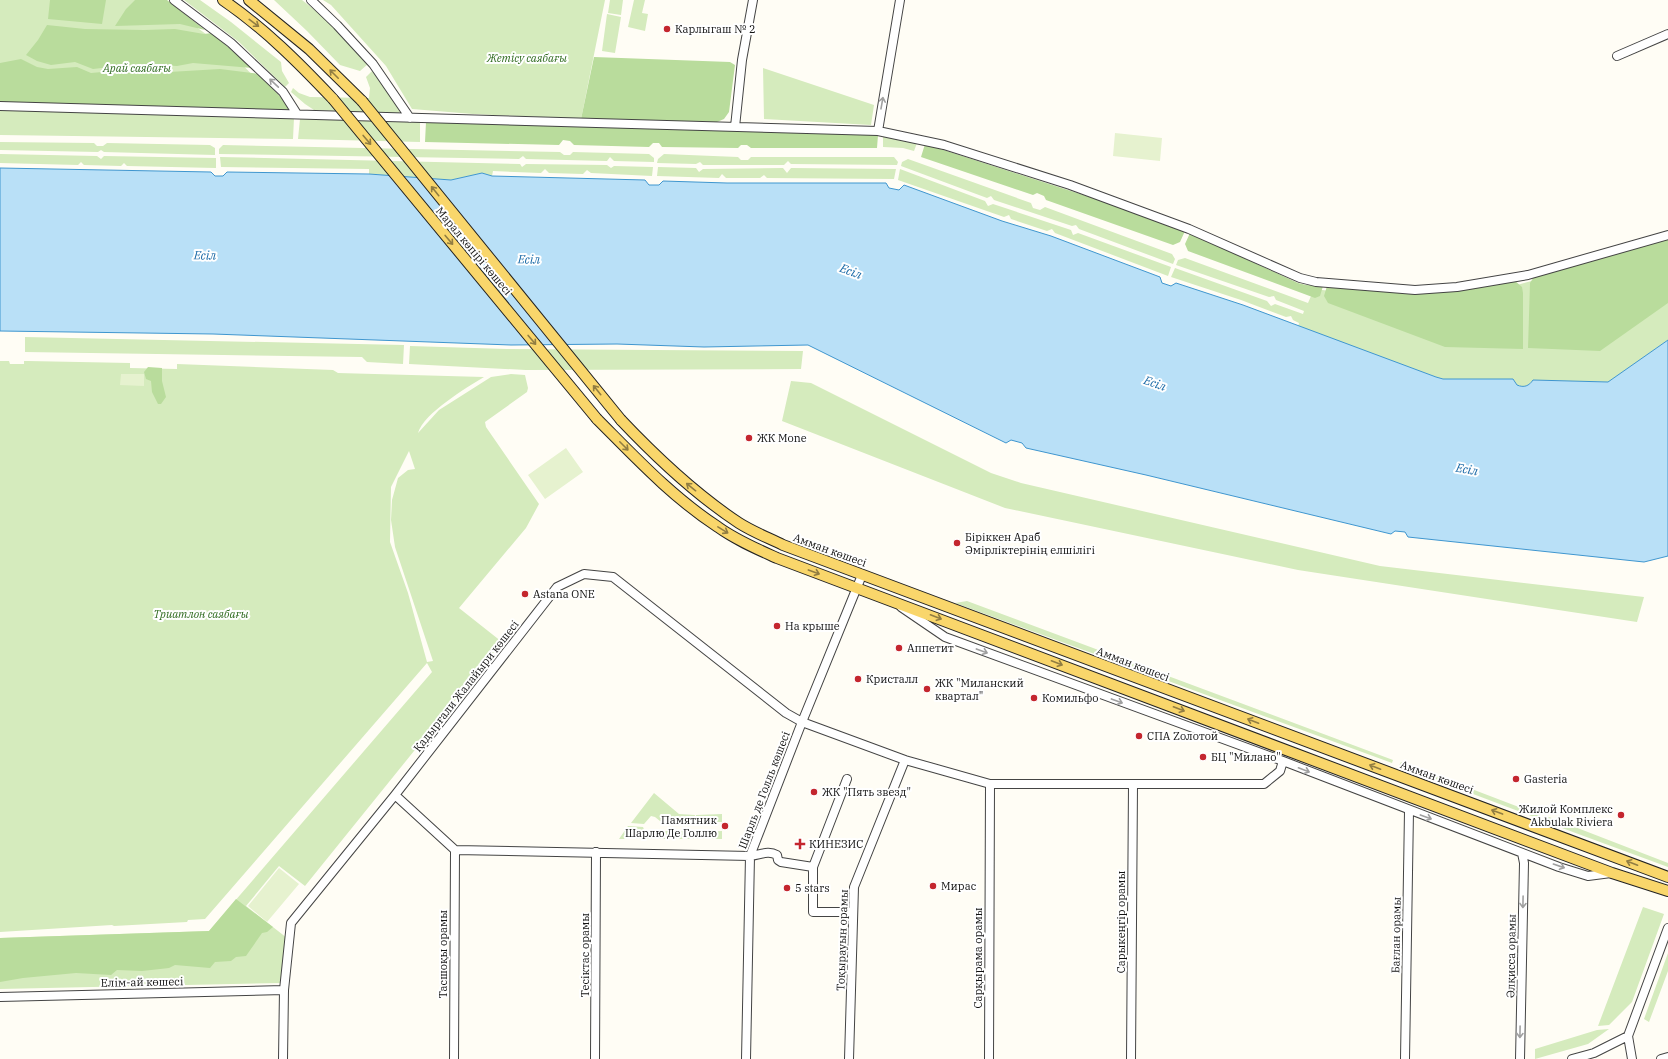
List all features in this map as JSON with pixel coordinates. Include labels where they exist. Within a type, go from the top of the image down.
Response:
[{"type":"main road","name":"Марал көпірі көшесі","points":[[223,0],[261,28],[286,50],[333,99],[597,418],[664,486],[718,527],[750,546],[856,588]]},
{"type":"main road","name":"Марал көпірі көшесі","points":[[249,0],[309,49],[362,101],[621,420]]},
{"type":"main road","name":"Амман көшесі","points":[[621,420],[672,472],[740,523],[783,545],[1668,877]]},
{"type":"main road","points":[[856,588],[1612,873],[1668,891]]},
{"type":"street","points":[[174,0],[231,43],[283,92],[298,114]]},
{"type":"street","points":[[311,0],[337,25],[373,64],[410,118]]},
{"type":"street","points":[[735,127],[742,60],[753,0]]},
{"type":"street","points":[[878,131],[900,0]]},
{"type":"street","points":[[1617,56],[1668,34]]},
{"type":"street","points":[[0,106],[878,131],[944,145],[1070,185],[1189,229],[1300,278],[1316,282],[1415,290],[1457,287],[1528,275],[1668,235]]},
{"type":"street","name":"Қадырғали Жалайыри көшесі","points":[[283,1059],[284,990],[291,923],[395,795],[557,587],[584,574],[613,577],[786,713],[802,722],[905,760],[990,784],[1264,784],[1280,771],[1282,762]]},
{"type":"street","name":"Шарль де Голль көшесі","points":[[746,1059],[750,856],[802,722],[862,575]]},
{"type":"street","points":[[890,600],[945,637],[1559,867],[1588,876],[1612,873]]},
{"type":"street","name":"Тоқырауын орамы","points":[[849,1059],[854,887],[905,760]]},
{"type":"street","points":[[848,779],[813,867],[813,912],[853,912]]},
{"type":"street","name":"Сарқырама орамы","points":[[989,1059],[990,784]]},
{"type":"street","name":"Сарыкеңгір орамы","points":[[1131,1059],[1133,785]]},
{"type":"street","points":[[395,795],[454,850],[750,856],[772,852],[781,862],[813,867]]},
{"type":"street","name":"Бағлан орамы","points":[[1406,1059],[1409,811]]},
{"type":"street","name":"Тасшоқы орамы","points":[[454,850],[454,1059]]},
{"type":"street","name":"Тесіктас орамы","points":[[596,852],[596,1059]]},
{"type":"street","name":"Әлқисса орамы","points":[[1520,1059],[1524,863],[1522,853]]},
{"type":"street","points":[[1632,1059],[1628,1036],[1668,928]]},
{"type":"street","name":"Елім-ай көшесі","points":[[0,997],[284,990]]},
{"type":"street","points":[[1572,1059],[1594,1053],[1628,1036]]},
{"type":"street","points":[[1661,1059],[1668,1057]]},
{"type":"green space","name":"Арай саябағы","points":[[0,0],[160,0],[230,52],[294,118],[293,139],[0,135]]},
{"type":"green space","points":[[50,0],[106,0],[102,24],[48,19]]},
{"type":"green space","points":[[135,0],[167,0],[205,30],[180,24],[115,26],[126,9]]},
{"type":"green space","points":[[184,0],[200,0],[231,22],[281,62],[282,71],[289,83],[285,87],[239,42]]},
{"type":"green space","points":[[274,0],[302,0],[325,18],[368,64],[360,71],[340,65]]},
{"type":"green space","name":"Жетісу саябағы","points":[[323,0],[605,0],[581,119],[473,114],[412,109],[386,66],[331,5]]},
{"type":"green space","points":[[610,0],[623,0],[621,15],[608,13]]},
{"type":"green space","points":[[634,0],[645,0],[642,13],[648,14],[645,31],[628,27]]},
{"type":"green space","points":[[607,14],[621,17],[615,53],[602,51]]},
{"type":"green space","points":[[47,25],[85,29],[175,29],[204,34],[212,33],[252,68],[193,63],[177,66],[137,64],[93,69],[75,62],[51,65],[37,61],[26,55],[38,40]]},
{"type":"green space","points":[[594,57],[730,62],[735,65],[729,112],[724,119],[717,122],[581,119]]},
{"type":"green space","points":[[21,59],[37,67],[48,69],[77,67],[91,73],[136,69],[169,72],[220,69],[259,74],[288,105],[288,110],[0,102],[0,63]]},
{"type":"green space","points":[[763,68],[874,105],[871,125],[764,119]]},
{"type":"green space","points":[[372,71],[400,109],[399,114],[314,110],[291,92],[293,88],[299,93],[310,97],[369,98],[370,88],[366,77]]},
{"type":"green space","points":[[300,119],[420,122],[420,142],[298,139]]},
{"type":"green space","points":[[426,122],[878,135],[877,148],[751,148],[747,145],[741,145],[738,148],[662,147],[659,143],[653,143],[649,147],[574,145],[570,141],[563,140],[559,145],[425,142]]},
{"type":"green space","points":[[1115,133],[1162,138],[1160,161],[1113,156]]},
{"type":"green space","points":[[883,136],[917,143],[914,151],[903,148],[883,147]]},
{"type":"green space","points":[[0,142],[94,143],[97,146],[103,146],[107,143],[210,145],[215,148],[215,155],[104,152],[101,150],[98,152],[0,150]]},
{"type":"green space","points":[[925,144],[1133,211],[1185,231],[1180,242],[1173,245],[1046,200],[1044,196],[1037,193],[1033,195],[921,157]]},
{"type":"green space","points":[[223,145],[560,152],[564,155],[570,155],[573,152],[649,154],[654,158],[654,162],[614,161],[610,157],[607,161],[526,159],[523,156],[519,159],[219,154],[219,149]]},
{"type":"green space","points":[[0,154],[97,156],[101,159],[104,156],[216,158],[216,168],[127,166],[124,163],[121,166],[84,165],[81,162],[78,165],[0,163]]},
{"type":"green space","points":[[664,154],[738,157],[741,160],[748,160],[751,157],[894,157],[898,162],[897,165],[791,164],[788,161],[784,165],[703,165],[700,162],[696,164],[657,163],[658,159]]},
{"type":"green space","points":[[220,157],[520,164],[522,167],[526,164],[607,165],[611,168],[614,166],[653,167],[652,176],[591,173],[587,170],[583,174],[549,173],[545,169],[541,173],[493,171],[492,176],[482,173],[451,180],[369,174],[369,169],[221,167]]},
{"type":"green space","points":[[908,159],[1031,203],[1033,208],[1040,210],[1045,207],[1172,254],[1175,259],[1173,264],[1079,229],[1076,225],[1072,226],[994,200],[991,196],[987,198],[901,166],[902,162]]},
{"type":"green space","points":[[658,167],[696,168],[699,172],[703,169],[783,168],[787,173],[791,168],[896,169],[894,179],[767,178],[764,175],[760,178],[726,178],[722,174],[719,178],[657,176]]},
{"type":"green space","points":[[900,169],[985,201],[988,206],[993,204],[1071,230],[1073,235],[1078,233],[1171,267],[1168,276],[1055,233],[1052,229],[1047,231],[1011,219],[1009,215],[1004,217],[898,180]]},
{"type":"green space","points":[[1190,233],[1298,283],[1323,286],[1320,296],[1315,298],[1188,251],[1185,244]]},
{"type":"green space","points":[[1668,239],[1668,303],[1600,351],[1528,348],[1530,283],[1535,275]]},
{"type":"green space","points":[[1668,244],[1668,340],[1609,382],[1533,380],[1530,384],[1522,386],[1517,385],[1513,379],[1443,379],[1298,327],[1299,323],[1293,320],[1291,316],[1286,317],[1241,300],[1171,277],[1175,268],[1267,301],[1271,306],[1275,304],[1303,314],[1304,311],[1276,300],[1274,296],[1269,297],[1176,265],[1178,260],[1185,258],[1308,303],[1314,289],[1373,296],[1502,289]]},
{"type":"green space","points":[[1514,280],[1522,287],[1523,293],[1523,349],[1445,347],[1328,303],[1324,296],[1327,286],[1425,293]]},
{"type":"green space","points":[[25,337],[404,345],[403,364],[367,362],[362,357],[25,352]]},
{"type":"green space","points":[[410,346],[507,349],[803,351],[801,369],[526,370],[409,364]]},
{"type":"green space","name":"Триатлон саябағы","points":[[0,361],[9,361],[10,364],[24,364],[24,361],[130,363],[130,368],[177,369],[177,364],[333,370],[338,373],[484,377],[437,409],[428,417],[418,433],[439,410],[491,377],[511,374],[525,375],[528,388],[527,392],[485,422],[486,427],[539,504],[526,528],[459,608],[502,642],[305,886],[279,866],[246,906],[287,938],[282,983],[0,989],[0,938],[209,931],[432,672],[427,663],[205,919],[188,920],[187,922],[0,932]],"holes":[[[409,451],[415,469],[408,470],[398,478],[392,500],[391,520],[395,547],[433,661],[427,662],[408,593],[390,542],[391,487]]]},
{"type":"green space","points":[[148,367],[162,368],[162,381],[166,397],[161,404],[158,404],[152,392],[151,381],[146,379],[144,372]]},
{"type":"green space","points":[[121,374],[144,374],[144,386],[120,385]]},
{"type":"green space","points":[[791,381],[811,383],[991,473],[1021,483],[1380,566],[1644,597],[1637,622],[1298,570],[1005,508],[782,421]]},
{"type":"green space","points":[[566,448],[583,472],[545,499],[528,475]]},
{"type":"green space","points":[[967,601],[1393,760],[1392,763],[955,603]]},
{"type":"green space","points":[[1401,762],[1540,815],[1534,817],[1399,766]]},
{"type":"green space","points":[[654,793],[679,814],[695,815],[694,821],[660,821],[651,816],[644,824],[631,823]]},
{"type":"green space","points":[[722,814],[722,822],[696,822],[696,815]]},
{"type":"green space","points":[[1549,817],[1668,863],[1668,867],[1543,821]]},
{"type":"green space","points":[[628,826],[643,827],[645,832],[649,834],[649,839],[619,839]]},
{"type":"green space","points":[[659,831],[694,831],[694,839],[651,839],[651,834],[655,834]]},
{"type":"green space","points":[[722,831],[722,839],[696,839],[696,832]]},
{"type":"green space","points":[[279,868],[299,884],[267,922],[248,906]]},
{"type":"green space","points":[[236,899],[273,927],[267,932],[262,933],[246,956],[236,957],[231,961],[215,962],[210,968],[175,965],[169,968],[142,971],[117,970],[111,975],[76,973],[23,978],[0,982],[0,938],[209,931]]},
{"type":"green space","points":[[1643,907],[1664,914],[1632,1002],[1609,1025],[1598,1026]]},
{"type":"green space","points":[[1668,953],[1668,971],[1649,1022],[1644,1019]]},
{"type":"green space","points":[[1609,1029],[1588,1044],[1535,1059],[1535,1049],[1597,1030]]},
{"type":"water","name":"Есіл","points":[[0,168],[211,172],[215,176],[223,176],[227,172],[369,174],[451,180],[482,173],[492,176],[645,180],[649,185],[659,185],[663,181],[727,183],[886,183],[889,188],[899,190],[904,185],[1002,221],[1051,236],[1160,277],[1162,283],[1171,286],[1176,283],[1243,305],[1443,379],[1513,379],[1517,385],[1522,386],[1530,384],[1533,380],[1608,382],[1668,340],[1668,556],[1644,562],[1408,537],[1405,532],[1395,531],[1391,534],[1146,475],[1026,448],[1022,443],[1011,440],[1006,443],[808,345],[704,347],[617,344],[511,345],[213,334],[0,331]]},
{"type":"place","name":"Карлыгаш № 2","points":[[667,29]]},
{"type":"place","name":"ЖК Mone","points":[[749,438]]},
{"type":"place","name":"Біріккен Араб Әмірліктерінің елшілігі","points":[[957,543]]},
{"type":"place","name":"Astana ONE","points":[[525,594]]},
{"type":"place","name":"На крыше","points":[[777,626]]},
{"type":"place","name":"Аппетит","points":[[899,648]]},
{"type":"place","name":"Кристалл","points":[[858,679]]},
{"type":"place","name":"ЖК \"Миланский квартал\"","points":[[927,689]]},
{"type":"place","name":"Комильфо","points":[[1034,698]]},
{"type":"place","name":"СПА Zолотой","points":[[1139,736]]},
{"type":"place","name":"БЦ \"Милано\"","points":[[1203,757]]},
{"type":"place","name":"Gasteria","points":[[1516,779]]},
{"type":"place","name":"ЖК \"Пять звезд\"","points":[[814,792]]},
{"type":"place","name":"Жилой Комплекс Akbulak Riviera","points":[[1621,815]]},
{"type":"place","name":"Памятник Шарлю Де Голлю","points":[[725,826]]},
{"type":"place","name":"КИНЕЗИС","points":[[800,844]]},
{"type":"place","name":"Мирас","points":[[933,886]]},
{"type":"place","name":"5 stars","points":[[787,888]]}]
